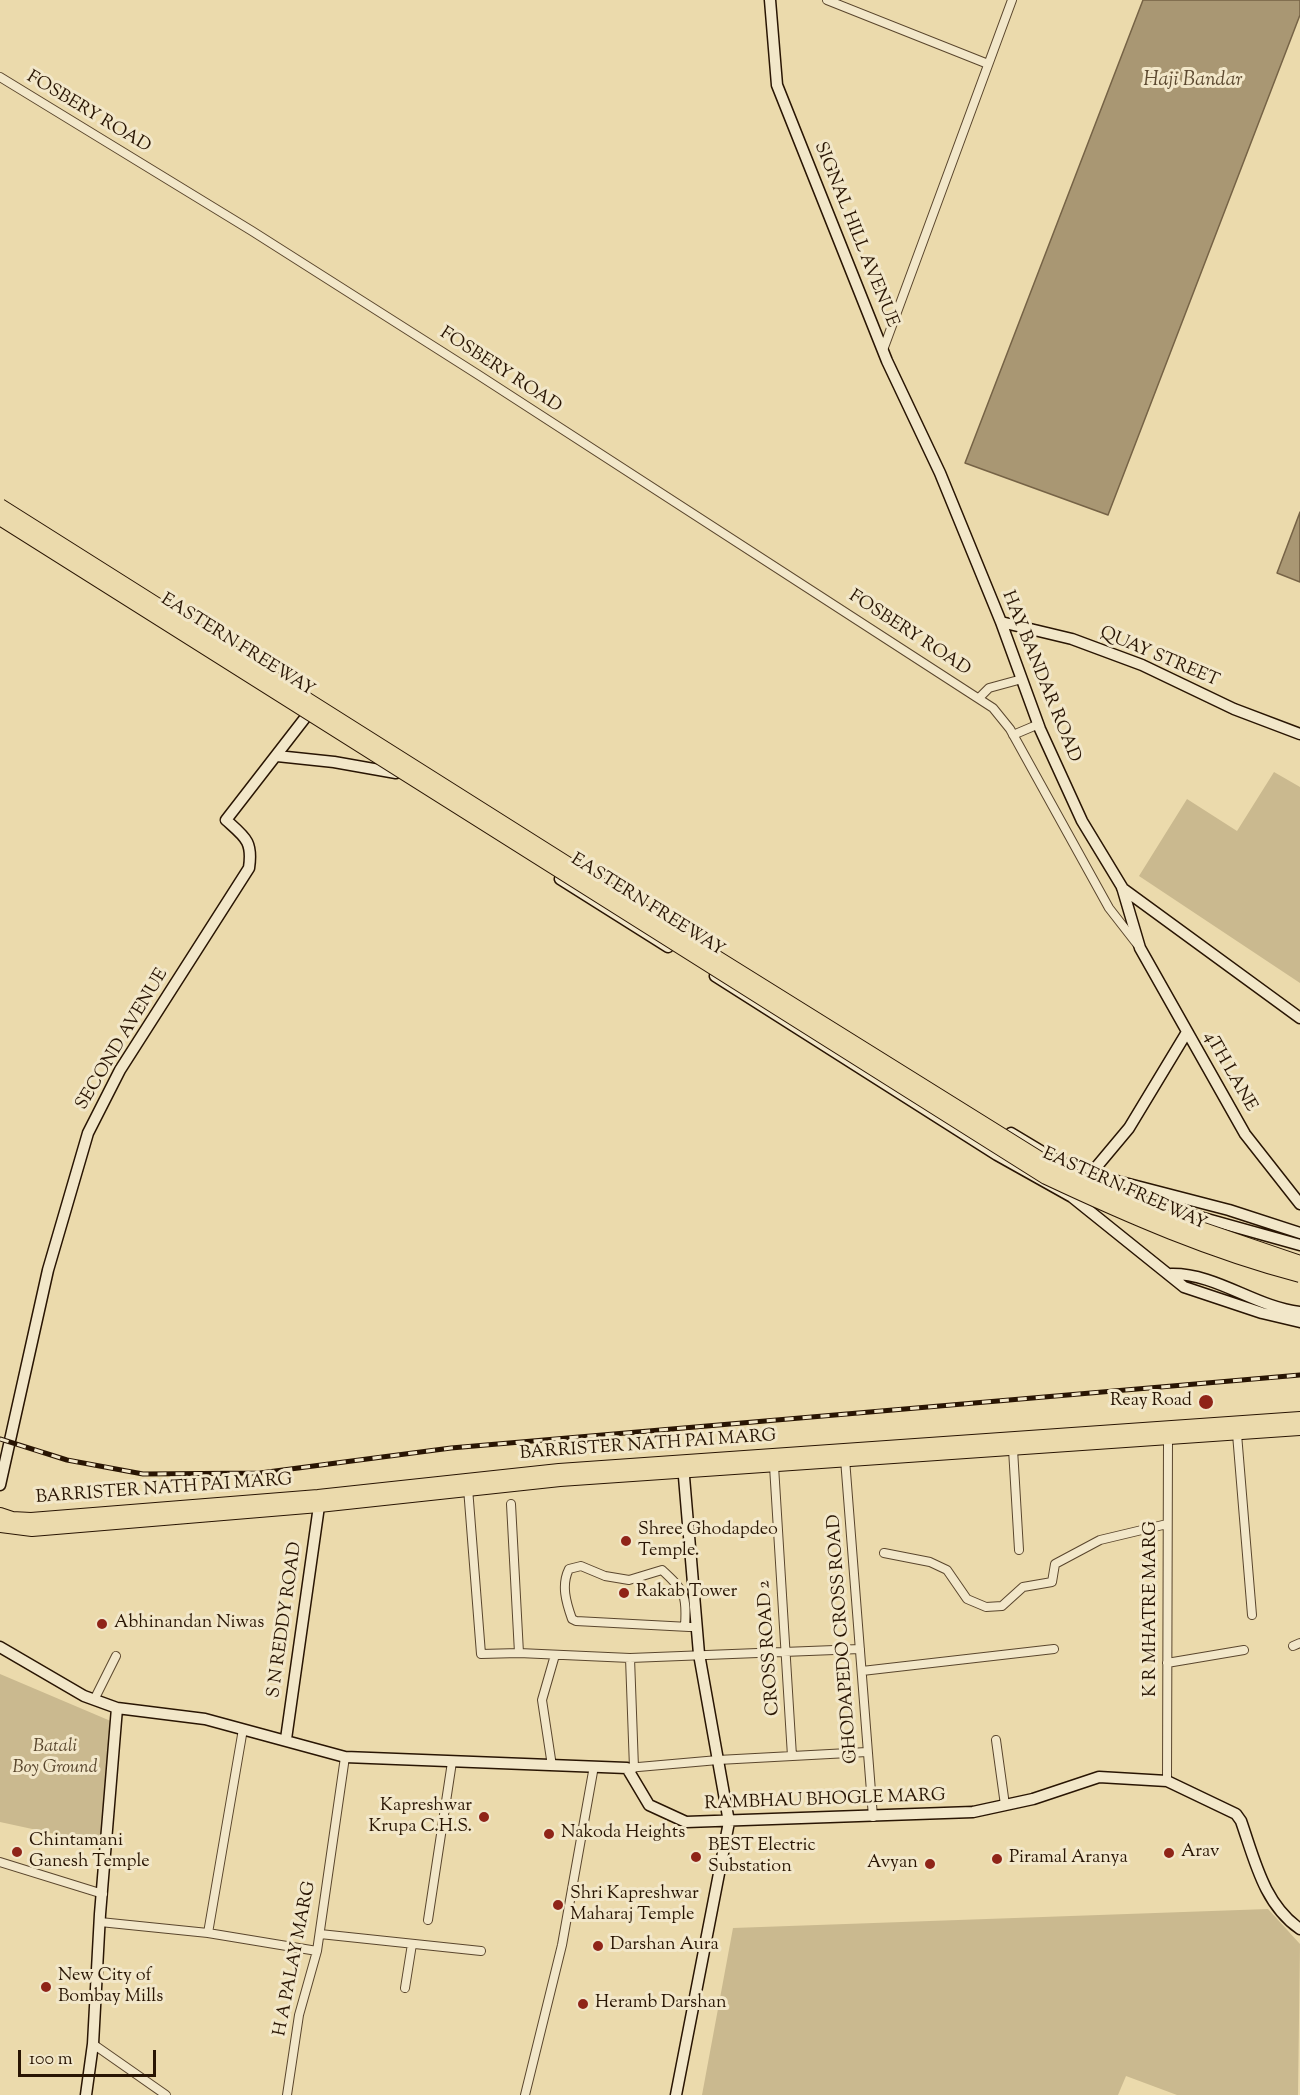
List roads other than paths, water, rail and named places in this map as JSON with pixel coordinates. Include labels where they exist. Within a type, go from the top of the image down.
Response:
[{"type":"highway","name":"EASTERN FREEWAY","points":[[0,504],[716,959],[1051,1166],[1168,1218],[1300,1263]]},
{"type":"highway","name":"EASTERN FREEWAY","points":[[0,518],[1046,1177],[1164,1230],[1236,1257],[1300,1275]]},
{"type":"main road","name":"BARRISTER NATH PAI MARG","points":[[0,1526],[32,1530],[319,1501],[467,1478],[683,1466],[1300,1418]]},
{"type":"main road","name":"BARRISTER NATH PAI MARG","points":[[0,1514],[12,1518],[31,1518],[319,1501],[468,1491],[683,1466],[774,1466],[819,1456],[845,1459],[1300,1429]]},
{"type":"street","name":"SIGNAL HILL AVENUE","points":[[770,0],[777,85],[883,350],[940,473]]},
{"type":"street","points":[[827,0],[988,64]]},
{"type":"street","points":[[883,350],[1012,0]]},
{"type":"street","name":"FOSBERY ROAD","points":[[0,77],[252,231],[979,698]]},
{"type":"street","name":"HAY BANDAR ROAD","points":[[940,473],[1001,622],[1038,724],[1082,821],[1122,887]]},
{"type":"street","points":[[0,504],[912,1073],[1056,1160],[1090,1174],[1229,1210],[1300,1233]]},
{"type":"street","points":[[0,523],[912,1102],[1042,1182],[1072,1197],[1171,1274],[1184,1287],[1262,1313],[1300,1322]]},
{"type":"street","name":"QUAY STREET","points":[[1001,622],[1072,639],[1142,665],[1234,709],[1300,734]]},
{"type":"street","points":[[979,698],[989,687],[1022,679]]},
{"type":"street","name":"4TH LANE","points":[[979,698],[993,708],[1013,735],[1110,908],[1140,948],[1245,1134],[1300,1204]]},
{"type":"street","name":"SECOND AVENUE","points":[[0,1485],[48,1270],[88,1133],[120,1070],[249,868],[251,851],[245,837],[226,820],[305,718]]},
{"type":"street","points":[[1013,735],[1038,724]]},
{"type":"street","points":[[277,756],[334,762],[396,773]]},
{"type":"street","points":[[396,773],[408,757]]},
{"type":"street","points":[[1122,887],[1300,1018]]},
{"type":"street","name":"4TH LANE","points":[[1122,887],[1140,948]]},
{"type":"street","points":[[1072,1197],[1129,1128],[1187,1032]]},
{"type":"street","points":[[1072,1197],[1133,1198],[1300,1245]]},
{"type":"street","points":[[1171,1274],[1190,1274],[1250,1297],[1300,1312]]},
{"type":"street","points":[[1237,1434],[1252,1615]]},
{"type":"street","name":"K R MHATRE MARG","points":[[1167,1781],[1168,1438]]},
{"type":"street","points":[[1013,1449],[1019,1550]]},
{"type":"street","name":"GHODAPEDO CROSS ROAD","points":[[845,1459],[873,1817]]},
{"type":"street","points":[[683,1466],[691,1627]]},
{"type":"street","name":"CROSS ROAD 2","points":[[774,1466],[792,1756]]},
{"type":"street","points":[[467,1478],[481,1654],[519,1653],[630,1658],[860,1649]]},
{"type":"street","name":"S N REDDY ROAD","points":[[286,1739],[319,1501]]},
{"type":"street","points":[[512,1504],[519,1653]]},
{"type":"street","points":[[884,1553],[930,1562],[947,1570],[967,1599],[987,1607],[1002,1606],[1023,1587],[1052,1582],[1055,1564],[1100,1540],[1167,1524]]},
{"type":"street","points":[[676,2095],[729,1822],[699,1654],[682,1589],[662,1570],[629,1580],[605,1576],[581,1566],[569,1569],[565,1578],[566,1602],[572,1619],[576,1621],[691,1627]]},
{"type":"street","points":[[0,1647],[94,1700],[117,1708],[205,1719],[286,1739],[345,1757],[631,1768],[718,1760],[867,1752]]},
{"type":"street","points":[[862,1671],[1054,1649]]},
{"type":"street","points":[[1167,1663],[1244,1650]]},
{"type":"street","points":[[552,1766],[542,1700],[555,1655]]},
{"type":"street","points":[[94,1700],[116,1656]]},
{"type":"street","points":[[630,1658],[631,1768]]},
{"type":"street","points":[[86,2095],[93,2044],[117,1708]]},
{"type":"street","points":[[208,1933],[243,1729]]},
{"type":"street","points":[[996,1740],[1005,1805]]},
{"type":"street","name":"H A PALAY MARG","points":[[287,2095],[299,2015],[320,1934],[345,1757]]},
{"type":"street","points":[[428,1920],[452,1762]]},
{"type":"street","points":[[525,2095],[562,1945],[594,1766]]},
{"type":"street","name":"RAMBHAU BHOGLE MARG","points":[[631,1768],[650,1805],[686,1822],[973,1812],[1033,1799],[1099,1777],[1167,1781],[1236,1814],[1241,1821],[1267,1893],[1292,1923],[1300,1929]]},
{"type":"street","points":[[0,1862],[103,1894]]},
{"type":"street","points":[[100,1922],[208,1933],[317,1951]]},
{"type":"street","points":[[320,1934],[481,1951]]},
{"type":"street","points":[[405,1988],[412,1944]]},
{"type":"street","points":[[93,2044],[166,2095]]},
{"type":"water","name":"Haji Bandar","points":[[1143,0],[1300,0],[1300,15],[1108,515],[965,463]]},
{"type":"water","points":[[1300,512],[1300,582],[1277,573]]},
{"type":"railway","points":[[0,1439],[67,1460],[143,1474],[260,1473],[451,1448],[1300,1375]]},
{"type":"place","name":"Reay Road","points":[[1206,1402]]},
{"type":"place","name":"Shree Ghodapdeo Temple.","points":[[626,1541]]},
{"type":"place","name":"Rakab Tower","points":[[624,1593]]},
{"type":"place","name":"Abhinandan Niwas","points":[[102,1624]]},
{"type":"place","name":"Kapreshwar Krupa C.H.S.","points":[[484,1817]]},
{"type":"place","name":"Nakoda Heights","points":[[549,1834]]},
{"type":"place","name":"Chintamani Ganesh Temple","points":[[17,1852]]},
{"type":"place","name":"Arav","points":[[1169,1853]]},
{"type":"place","name":"BEST Electric Substation","points":[[696,1857]]},
{"type":"place","name":"Piramal Aranya","points":[[997,1859]]},
{"type":"place","name":"Avyan","points":[[930,1864]]},
{"type":"place","name":"Shri Kapreshwar Maharaj Temple","points":[[558,1905]]},
{"type":"place","name":"Darshan Aura","points":[[598,1946]]},
{"type":"place","name":"New City of Bombay Mills","points":[[46,1987]]},
{"type":"place","name":"Heramb Darshan","points":[[583,2004]]},
{"type":"park label","name":"Batali Boy Ground","points":[[55,1758]]}]
